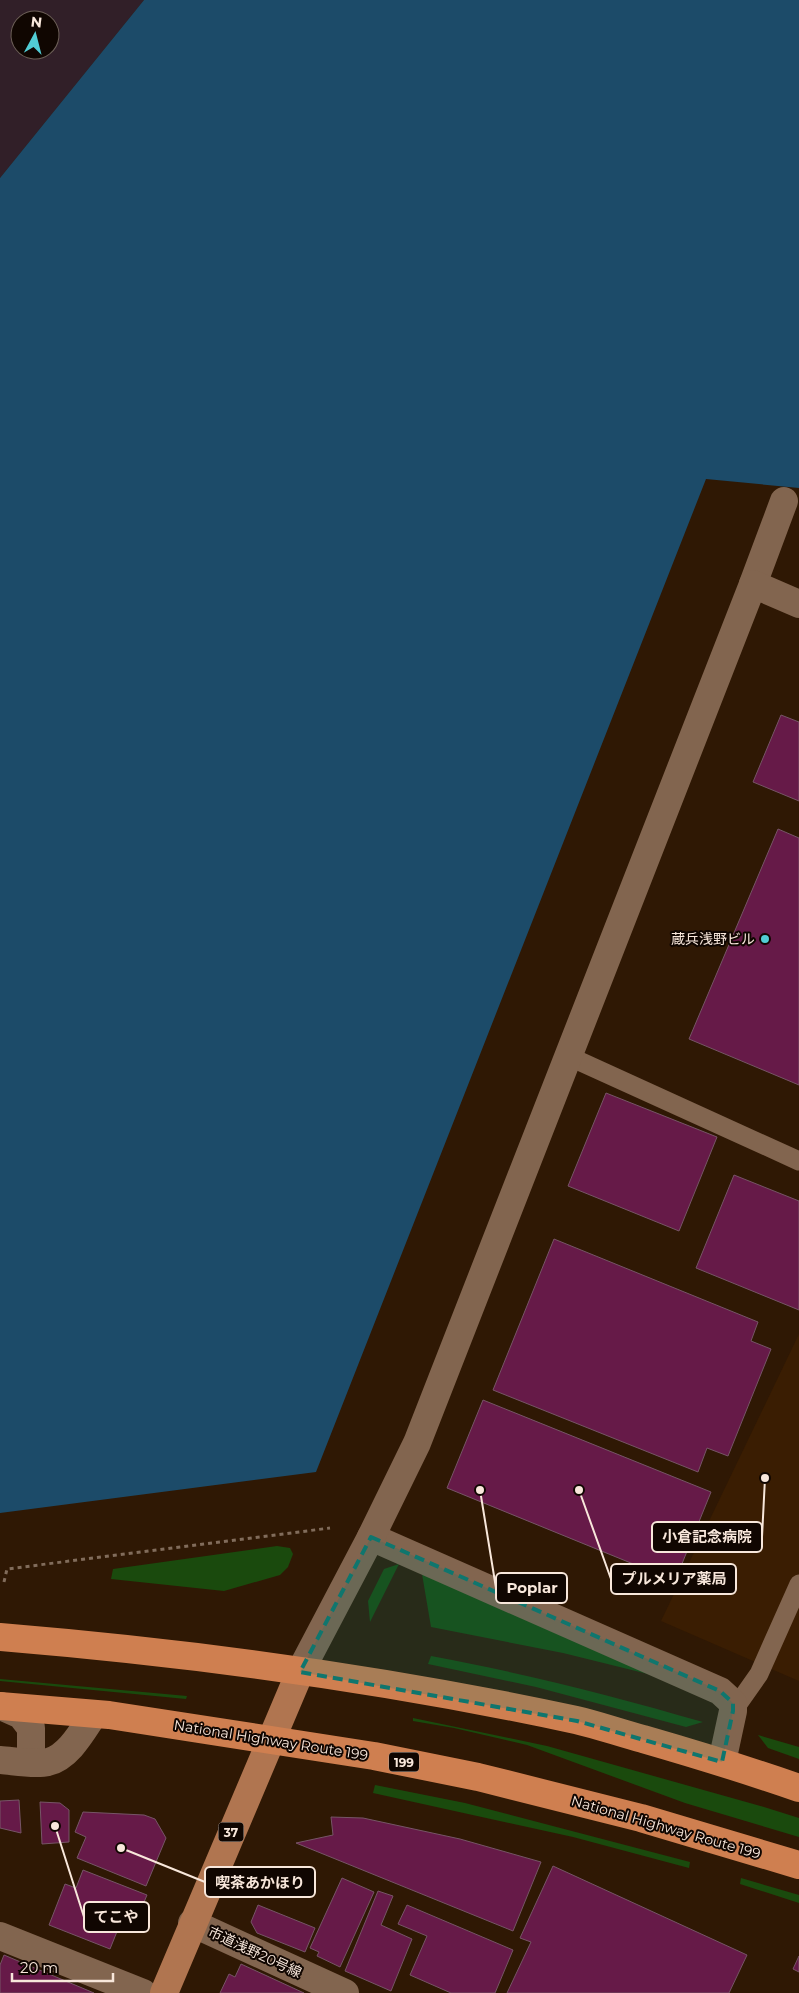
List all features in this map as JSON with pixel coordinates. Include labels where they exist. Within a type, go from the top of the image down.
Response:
[{"type":"highway","points":[[0,1637],[88,1644],[300,1672],[403,1688],[577,1721],[722,1762],[799,1788]]},
{"type":"highway","name":"National Highway Route 199","points":[[1,1706],[94,1714],[374,1756],[478,1777],[641,1818],[799,1865]]},
{"type":"main road","name":"37","points":[[164,1993],[192,1923],[300,1672]]},
{"type":"street","points":[[300,1672],[371,1537],[417,1443],[784,501]]},
{"type":"street","points":[[753,584],[799,604]]},
{"type":"street","points":[[371,1537],[720,1691],[729,1697],[733,1703],[722,1762]]},
{"type":"street","points":[[1,1706],[21,1715],[31,1728],[31,1751],[27,1762]]},
{"type":"street","points":[[0,1760],[48,1762],[60,1756],[76,1740],[94,1714]]},
{"type":"street","name":"市道浅野20号線","points":[[192,1923],[345,1993]]},
{"type":"street","points":[[0,1936],[142,1993]]},
{"type":"lane","points":[[568,1056],[799,1161]]},
{"type":"lane","points":[[733,1711],[759,1674],[799,1584]]},
{"type":"path","points":[[4,1582],[7,1569],[330,1528]]},
{"type":"highlighted area","points":[[371,1537],[720,1691],[733,1703],[733,1711],[722,1762],[577,1721],[300,1672]]},
{"type":"shaded area","points":[[0,0],[144,0],[0,178]]},
{"type":"shaded area","points":[[799,1334],[799,1681],[661,1621]]},
{"type":"green space","points":[[277,1546],[290,1548],[293,1554],[288,1567],[280,1575],[224,1591],[111,1579],[113,1569]]},
{"type":"green space","points":[[399,1564],[370,1622],[368,1601],[384,1569]]},
{"type":"green space","points":[[422,1574],[656,1676],[563,1653],[431,1627]]},
{"type":"green space","points":[[431,1656],[568,1686],[703,1722],[686,1727],[536,1687],[428,1664]]},
{"type":"green space","points":[[0,1679],[187,1696],[186,1699],[0,1681]]},
{"type":"green space","points":[[413,1718],[547,1746],[764,1807],[799,1818],[799,1837],[685,1803],[527,1745],[454,1728],[413,1721]]},
{"type":"green space","points":[[758,1735],[799,1747],[799,1759],[768,1748]]},
{"type":"green space","points":[[375,1785],[465,1803],[690,1862],[689,1868],[573,1837],[373,1793]]},
{"type":"green space","points":[[741,1878],[799,1895],[799,1903],[740,1884]]},
{"type":"water","points":[[144,0],[799,0],[799,488],[706,479],[316,1472],[0,1513],[0,178]]},
{"type":"building","points":[[781,715],[799,722],[799,801],[753,782]]},
{"type":"building","name":"蔵兵浅野ビル","points":[[778,829],[799,838],[799,1085],[689,1039]]},
{"type":"building","points":[[606,1093],[717,1137],[679,1231],[568,1186]]},
{"type":"building","points":[[734,1175],[799,1201],[799,1310],[696,1268]]},
{"type":"building","points":[[554,1239],[758,1322],[751,1341],[771,1349],[728,1456],[707,1448],[698,1472],[493,1390]]},
{"type":"building","points":[[483,1400],[711,1492],[675,1581],[447,1488]]},
{"type":"building","points":[[19,1800],[21,1833],[0,1828],[0,1801]]},
{"type":"building","points":[[40,1802],[60,1803],[69,1810],[69,1842],[42,1844]]},
{"type":"building","points":[[83,1812],[144,1815],[155,1819],[166,1838],[146,1886],[77,1858],[86,1837],[75,1832]]},
{"type":"building","points":[[331,1817],[363,1818],[460,1839],[541,1862],[513,1931],[296,1843],[333,1835]]},
{"type":"building","points":[[553,1866],[747,1955],[729,1993],[507,1993],[531,1942],[520,1938]]},
{"type":"building","points":[[83,1870],[147,1895],[139,1914],[126,1909],[110,1949],[49,1925],[65,1884],[76,1888]]},
{"type":"building","points":[[342,1878],[374,1892],[340,1967],[317,1956],[319,1952],[310,1948]]},
{"type":"building","points":[[378,1891],[393,1896],[381,1925],[412,1939],[391,1991],[345,1971]]},
{"type":"building","points":[[258,1905],[315,1928],[305,1952],[257,1933],[251,1922]]},
{"type":"building","points":[[407,1905],[513,1950],[495,1993],[451,1993],[410,1975],[427,1936],[398,1924]]},
{"type":"building","points":[[4,1955],[94,1993],[0,1993],[0,1965]]},
{"type":"building","points":[[799,1956],[799,1972],[793,1969]]},
{"type":"building","points":[[241,1964],[304,1993],[220,1993],[229,1974],[235,1977]]},
{"type":"place","name":"蔵兵浅野ビル","points":[[765,939]]},
{"type":"place","name":"小倉記念病院","points":[[765,1478]]},
{"type":"place","name":"Poplar","points":[[480,1490]]},
{"type":"place","name":"プルメリア薬局","points":[[579,1490]]},
{"type":"place","name":"てこや","points":[[55,1826]]},
{"type":"place","name":"喫茶あかほり","points":[[121,1848]]}]
